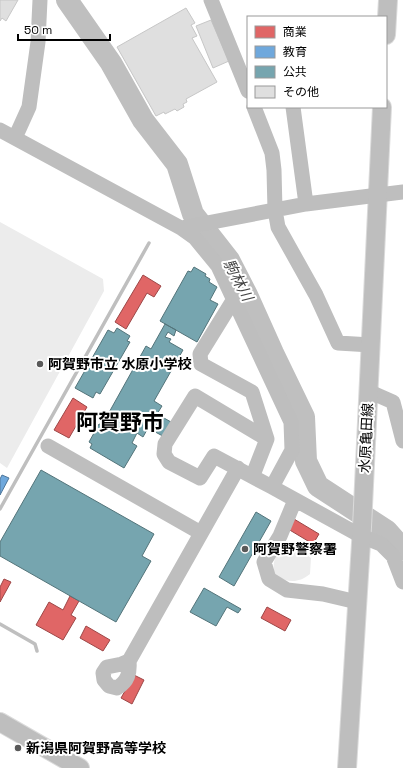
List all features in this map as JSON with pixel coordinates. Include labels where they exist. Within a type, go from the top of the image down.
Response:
[{"type":"main road","points":[[387,18],[388,0]]},
{"type":"main road","name":"水原亀田線","points":[[347,768],[362,532],[382,108]]},
{"type":"main road","points":[[0,722],[80,768]]},
{"type":"street","points":[[15,138],[29,107],[38,42],[40,0]]},
{"type":"street","points":[[211,0],[247,90]]},
{"type":"street","points":[[254,108],[272,153],[275,210],[278,227],[316,295],[338,343],[371,345]]},
{"type":"street","points":[[293,108],[306,204]]},
{"type":"street","points":[[0,130],[181,228],[208,252],[218,266],[291,422],[292,450],[272,487]]},
{"type":"street","points":[[181,228],[306,204],[403,192]]},
{"type":"street","points":[[234,299],[200,354],[201,364],[252,392],[266,439],[252,475]]},
{"type":"street","points":[[368,391],[393,402],[403,441]]},
{"type":"street","points":[[266,439],[194,396],[165,444],[164,454],[169,462],[200,478],[214,456],[252,475],[294,500],[362,532],[381,544],[393,556],[403,582]]},
{"type":"street","points":[[48,446],[201,533]]},
{"type":"street","points":[[129,661],[238,468]]},
{"type":"street","points":[[294,500],[280,536],[264,562],[269,579],[287,590],[323,594],[357,602]]},
{"type":"shaded area","points":[[0,222],[103,279],[104,291],[7,468],[0,463]]},
{"type":"shaded area","points":[[282,548],[297,550],[311,558],[310,574],[297,581],[289,581],[275,576],[274,561]]},
{"type":"building: 商業","points":[[143,275],[161,286],[154,297],[147,293],[126,329],[115,322]]},
{"type":"building: 商業","points":[[73,398],[87,407],[69,438],[54,430]]},
{"type":"building: 商業","points":[[294,519],[319,534],[313,544],[288,529]]},
{"type":"building: 商業","points":[[4,579],[11,582],[0,602],[0,587]]},
{"type":"building: 商業","points":[[70,596],[79,601],[71,615],[76,618],[63,640],[36,625],[49,602],[63,610]]},
{"type":"building: 商業","points":[[267,607],[291,620],[285,631],[261,618]]},
{"type":"building: 商業","points":[[86,626],[110,640],[103,651],[80,638]]},
{"type":"building: 商業","points":[[134,675],[144,680],[132,704],[121,698]]},
{"type":"building: 教育","points":[[2,475],[9,478],[0,495],[0,479]]},
{"type":"building: 公共","points":[[194,267],[206,274],[205,276],[210,279],[209,282],[217,287],[210,300],[218,304],[197,342],[160,321],[188,271],[191,272]]},
{"type":"building: 公共","points":[[165,324],[176,330],[174,336],[168,332],[165,337],[171,339],[169,342],[183,350],[154,401],[162,406],[157,414],[178,426],[170,440],[148,428],[143,437],[137,433],[132,443],[137,446],[124,468],[90,448],[92,444],[89,442],[99,424],[102,425],[146,346],[151,349]]},
{"type":"building: 公共","points":[[117,328],[130,336],[127,341],[130,342],[100,394],[96,392],[93,398],[75,388],[108,330],[114,333]]},
{"type":"building: 公共","points":[[41,470],[154,534],[142,556],[151,561],[116,622],[0,556],[0,542]]},
{"type":"building: 公共","name":"阿賀野警察署","points":[[256,512],[271,521],[234,586],[219,577]]},
{"type":"building: 公共","points":[[204,588],[241,609],[238,613],[227,607],[216,626],[190,612]]},
{"type":"building: その他","points":[[0,0],[18,0],[6,21],[2,18],[0,21]]},
{"type":"building: その他","points":[[186,8],[195,23],[191,25],[197,36],[192,38],[217,82],[186,99],[187,102],[183,104],[184,107],[177,111],[175,109],[165,114],[164,112],[156,116],[117,47]]},
{"type":"building: その他","points":[[211,20],[229,61],[213,68],[196,26]]},
{"type":"waterway","name":"駒林川","points":[[67,0],[111,63],[143,120],[177,164],[193,214],[229,260],[304,417],[306,461],[318,486],[387,531],[403,549]]},
{"type":"waterway","points":[[0,509],[149,243]]},
{"type":"waterway","points":[[0,624],[35,644],[37,651]]},
{"type":"place","name":"阿賀野市立 水原小学校","points":[[40,364]]},
{"type":"place","name":"阿賀野警察署","points":[[245,549]]},
{"type":"place","name":"新潟県阿賀野高等学校","points":[[18,748]]},
{"type":"district","name":"阿賀野市","points":[[120,422]]}]
